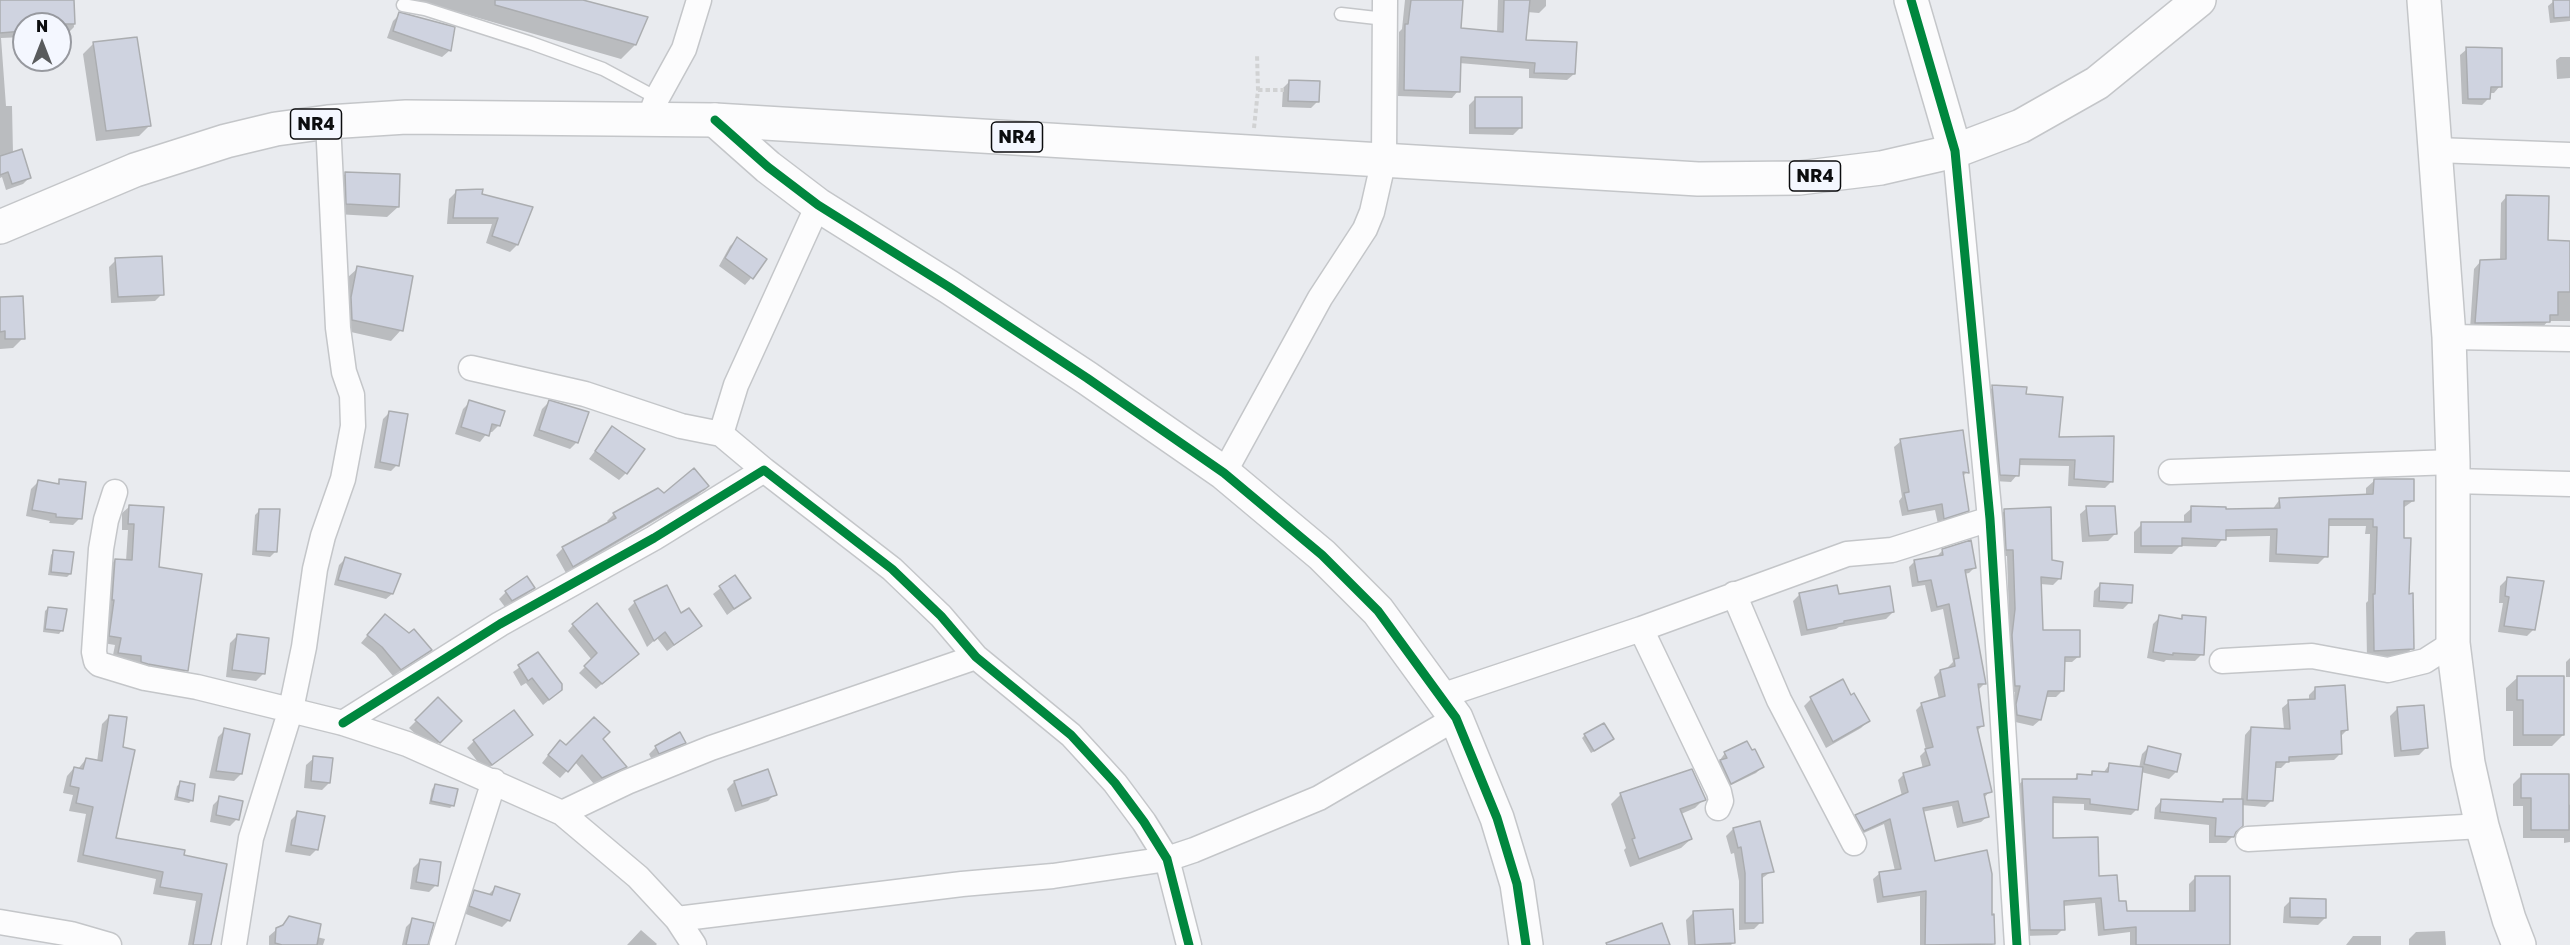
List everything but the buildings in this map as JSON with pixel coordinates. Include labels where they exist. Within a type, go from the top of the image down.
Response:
[{"type":"main road","points":[[1911,0],[1955,151]]},
{"type":"main road","name":"NR4","points":[[0,227],[135,170],[226,141],[276,129],[328,122],[406,117],[653,109],[715,120],[1698,179],[1799,178],[1881,168],[1955,151],[2021,126],[2097,83],[2199,0]]},
{"type":"main road","points":[[2426,0],[2449,337],[2453,471],[2453,643],[2468,763],[2482,826],[2509,919],[2519,945]]},
{"type":"main road","points":[[715,120],[768,167],[818,205],[949,287],[1224,473],[1322,555],[1378,611],[1449,707],[1500,829],[1517,884],[1526,945]]},
{"type":"street","points":[[653,109],[684,49],[699,0]]},
{"type":"street","points":[[1224,473],[1320,298],[1365,229],[1384,159],[1385,9]]},
{"type":"street","points":[[234,945],[251,838],[291,709],[304,647],[315,569],[323,536],[343,479],[354,418],[352,394],[344,372],[338,328],[328,122]]},
{"type":"street","points":[[2436,150],[2570,155]]},
{"type":"street","points":[[1955,151],[1990,519],[2017,945]]},
{"type":"street","points":[[722,434],[736,385],[818,205]]},
{"type":"street","points":[[2449,337],[2570,339]]},
{"type":"street","points":[[471,369],[585,394],[681,426],[722,434],[764,470],[892,569],[941,616],[976,657],[1071,735],[1132,806],[1167,859],[1189,945]]},
{"type":"street","points":[[343,723],[500,624],[654,538],[764,470]]},
{"type":"street","points":[[2171,472],[2453,471],[2570,484]]},
{"type":"street","points":[[115,492],[106,520],[101,549],[96,661],[107,668],[145,678],[197,687],[343,723],[407,744],[562,813],[617,858],[677,919],[694,945]]},
{"type":"street","points":[[677,919],[962,884],[1053,876],[1167,859],[1319,798],[1449,707],[1641,629],[1847,554],[1892,550],[1990,519]]},
{"type":"street","points":[[1734,594],[1779,700],[1854,843]]},
{"type":"street","points":[[1641,629],[1719,792],[1721,801],[1718,808]]},
{"type":"street","points":[[2222,661],[2312,656],[2388,670],[2425,661],[2453,643]]},
{"type":"street","points":[[562,813],[627,782],[711,748],[976,657]]},
{"type":"street","points":[[442,945],[494,781]]},
{"type":"street","points":[[2248,839],[2482,826]]},
{"type":"street","points":[[0,922],[71,934],[110,945]]},
{"type":"lane","points":[[403,5],[436,12],[603,69],[653,109]]},
{"type":"lane","points":[[1341,14],[1385,9]]},
{"type":"path","points":[[1252,151],[1258,90],[1257,54]]},
{"type":"path","points":[[1258,90],[1284,90]]},
{"type":"cycle path","points":[[1911,0],[1955,151],[1990,519],[2017,945]]},
{"type":"cycle path","points":[[715,120],[768,167],[818,205],[949,287],[1087,378],[1224,473],[1322,555],[1378,611],[1456,718],[1497,818],[1517,884],[1526,945]]},
{"type":"cycle path","points":[[343,723],[500,624],[654,538],[764,470],[892,569],[941,616],[976,657],[1071,735],[1115,783],[1144,822],[1167,859],[1189,945]]}]
